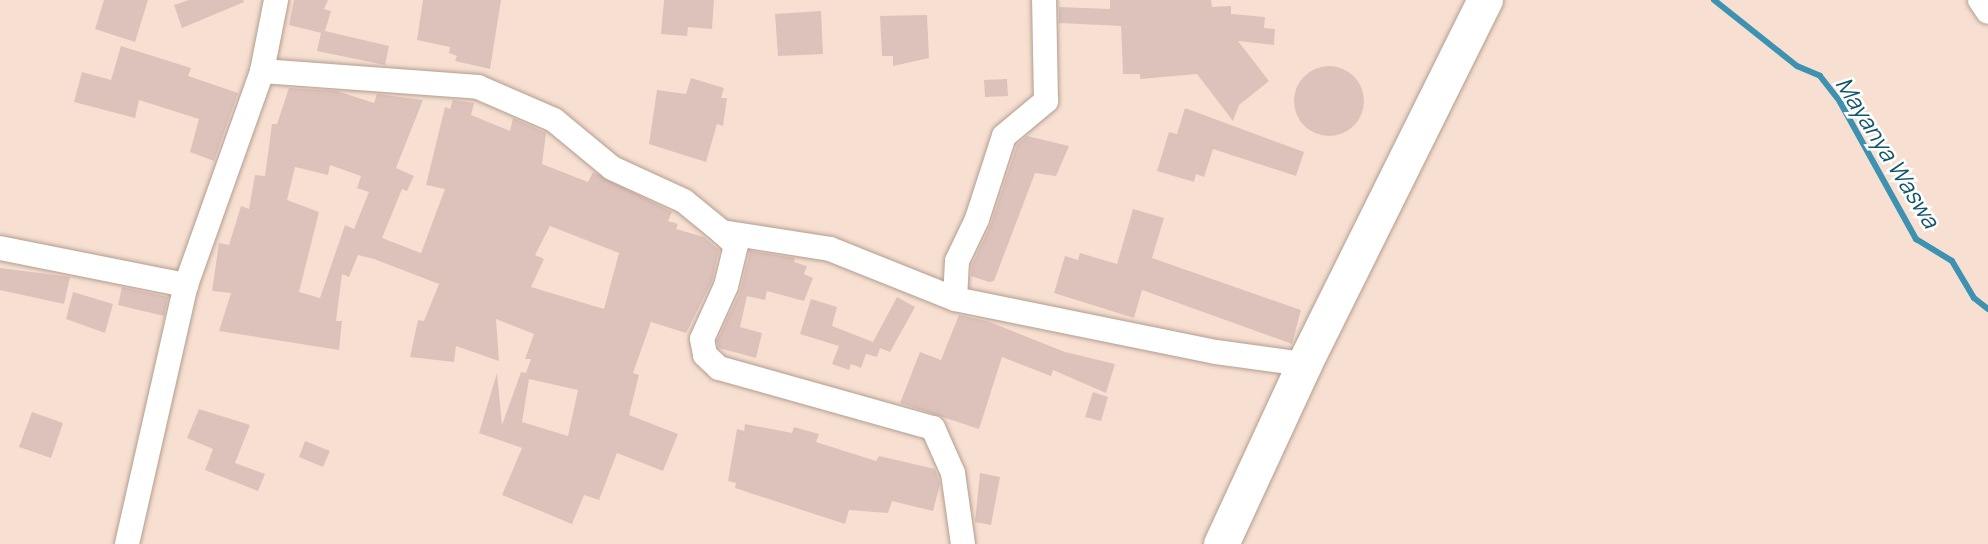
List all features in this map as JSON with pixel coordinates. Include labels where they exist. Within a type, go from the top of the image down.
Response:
[{"type":"street","points":[[127,544],[186,285],[261,71],[276,0]]},
{"type":"street","points":[[955,299],[957,261],[977,219],[1004,136],[1046,102],[1044,0]]},
{"type":"street","points":[[1221,544],[1304,364],[1485,0]]},
{"type":"street","points":[[1980,0],[1988,12]]},
{"type":"street","points":[[261,71],[478,87],[524,103],[554,120],[612,168],[684,201],[736,244],[726,286],[702,339],[705,355],[719,368],[933,428],[953,473],[963,544]]},
{"type":"street","points":[[722,232],[830,250],[955,299],[1216,352],[1304,364]]},
{"type":"street","points":[[0,248],[186,285]]},
{"type":"building","points":[[104,0],[148,0],[135,42],[95,29]]},
{"type":"building","points":[[189,0],[244,2],[182,28],[174,5]]},
{"type":"building","points":[[294,0],[328,0],[324,9],[331,11],[325,31],[389,46],[385,65],[317,51],[321,33],[289,25]]},
{"type":"building","points":[[423,0],[501,0],[490,69],[455,61],[457,56],[449,53],[450,47],[417,40]]},
{"type":"building","points":[[664,0],[714,0],[712,29],[688,27],[687,36],[661,34]]},
{"type":"building","points":[[1110,0],[1211,0],[1212,7],[1231,6],[1231,14],[1265,17],[1264,28],[1275,29],[1274,45],[1238,41],[1269,81],[1239,105],[1233,121],[1197,74],[1140,79],[1140,74],[1123,74],[1121,26],[1059,23],[1059,7],[1110,9]]},
{"type":"building","points":[[821,11],[823,54],[778,56],[775,14]]},
{"type":"building","points":[[927,15],[929,58],[893,66],[893,56],[882,56],[880,16]]},
{"type":"building","points":[[121,46],[191,68],[188,76],[238,93],[214,161],[190,152],[199,119],[139,100],[135,118],[74,102],[82,72],[111,80]]},
{"type":"building","points":[[1329,66],[1354,76],[1364,101],[1354,126],[1329,136],[1304,126],[1294,101],[1304,76]]},
{"type":"building","points":[[691,78],[724,88],[721,98],[727,98],[723,126],[717,124],[706,162],[649,144],[657,90],[686,94]]},
{"type":"building","points":[[1007,79],[1008,96],[985,97],[984,80]]},
{"type":"building","points":[[289,88],[337,91],[374,103],[377,94],[423,100],[396,168],[414,176],[407,191],[402,189],[382,238],[421,253],[445,189],[426,185],[445,107],[450,109],[453,100],[474,103],[471,115],[510,131],[513,118],[546,133],[542,164],[588,182],[593,172],[672,212],[668,221],[678,224],[676,229],[704,237],[719,250],[712,281],[686,333],[651,322],[633,373],[639,375],[629,415],[678,434],[663,471],[617,453],[599,500],[584,495],[572,524],[502,495],[522,448],[479,433],[497,373],[502,425],[521,372],[526,373],[531,359],[525,359],[534,334],[496,319],[499,361],[456,346],[454,362],[410,357],[418,320],[424,321],[439,284],[374,259],[358,255],[349,277],[342,274],[336,321],[342,321],[339,350],[219,331],[231,293],[212,291],[219,243],[229,245],[241,206],[249,209],[255,175],[265,176],[272,124],[277,124]],"holes":[[[330,165],[361,176],[357,188],[369,192],[354,229],[345,225],[320,298],[299,292],[319,212],[287,200],[295,167],[328,175]],[[550,226],[619,253],[604,309],[531,287],[544,259],[535,255]],[[529,379],[578,390],[568,436],[522,422]]]},
{"type":"building","points":[[1185,108],[1304,152],[1296,176],[1213,149],[1204,177],[1196,174],[1194,182],[1157,171],[1169,132],[1177,134]]},
{"type":"building","points":[[1027,136],[1069,146],[1056,176],[1035,173],[994,281],[989,282],[971,276],[972,265],[991,224],[1017,145]]},
{"type":"building","points":[[1133,209],[1164,218],[1152,258],[1301,310],[1292,344],[1142,290],[1134,318],[1054,293],[1065,256],[1078,260],[1080,253],[1117,264]]},
{"type":"building","points":[[750,251],[795,258],[794,262],[807,266],[804,274],[813,278],[804,301],[767,291],[765,300],[747,296],[740,327],[762,333],[756,358],[719,348],[717,341],[740,292]]},
{"type":"building","points":[[0,268],[70,277],[64,304],[0,290]]},
{"type":"building","points":[[122,287],[168,297],[164,316],[118,305]]},
{"type":"building","points":[[73,292],[113,304],[105,333],[66,319]]},
{"type":"building","points":[[897,297],[915,307],[890,352],[880,348],[877,357],[866,354],[861,368],[851,364],[849,370],[832,364],[839,346],[800,334],[811,299],[837,307],[832,326],[873,342]]},
{"type":"building","points":[[959,315],[987,321],[1065,352],[1115,364],[1106,393],[1053,370],[1051,376],[1002,357],[979,429],[900,403],[920,352],[941,360]]},
{"type":"building","points":[[1093,392],[1108,397],[1101,421],[1085,417]]},
{"type":"building","points":[[199,409],[250,425],[235,463],[265,474],[258,491],[205,470],[213,449],[187,438]]},
{"type":"building","points":[[32,412],[63,423],[51,458],[19,447]]},
{"type":"building","points":[[745,424],[792,433],[794,427],[819,434],[816,442],[876,461],[879,456],[935,469],[940,484],[933,511],[892,501],[888,513],[849,510],[845,524],[735,488],[736,483],[728,481],[737,429],[744,431]]},
{"type":"building","points":[[305,441],[330,451],[323,467],[299,457]]},
{"type":"building","points":[[980,473],[1000,477],[991,525],[975,522]]},
{"type":"waterway","name":"Mayanya Waswa","points":[[1714,0],[1797,66],[1820,76],[1840,102],[1916,239],[1952,261],[1974,298],[1988,309]]}]
